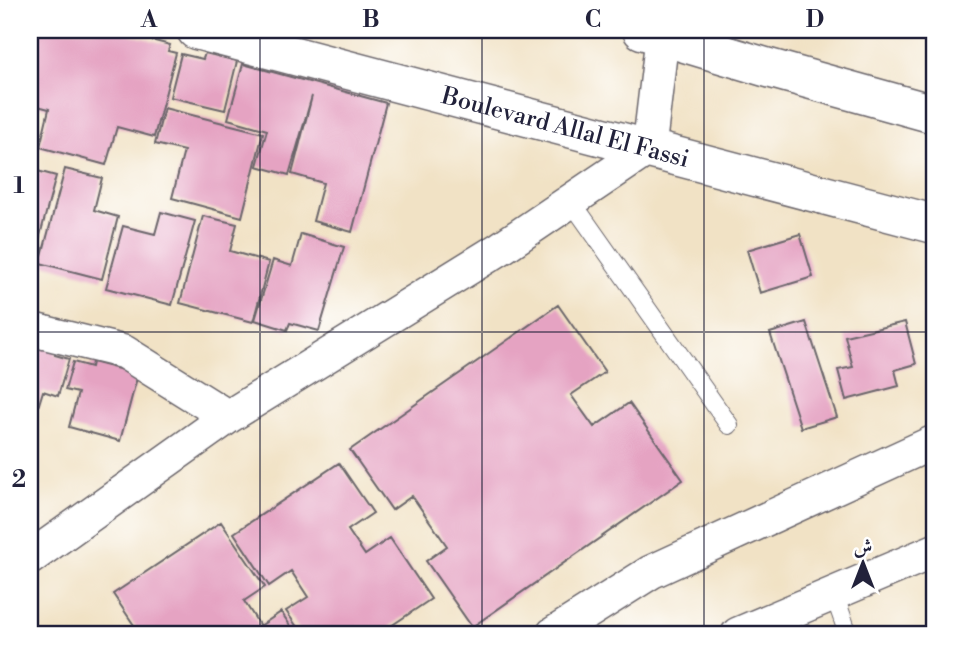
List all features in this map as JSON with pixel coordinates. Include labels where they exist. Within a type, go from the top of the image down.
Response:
[{"type":"main road","name":"Boulevard Allal El Fassi","points":[[195,30],[934,224]]},
{"type":"main road","points":[[657,32],[765,67],[934,114]]},
{"type":"street","points":[[30,558],[228,418],[501,248],[649,148],[657,32]]},
{"type":"street","points":[[30,328],[124,352],[228,418]]},
{"type":"street","points":[[553,634],[651,572],[934,442]]},
{"type":"street","points":[[738,634],[934,551]]},
{"type":"lane","points":[[571,201],[729,425]]},
{"type":"lane","points":[[834,594],[849,634]]},
{"type":"building","points":[[36,30],[113,30],[170,45],[168,51],[176,53],[154,137],[117,127],[106,165],[40,147],[49,109],[30,104],[30,53]]},
{"type":"building","points":[[205,53],[237,61],[225,110],[170,97],[181,54],[203,59]]},
{"type":"building","points":[[243,64],[386,103],[352,232],[313,221],[323,183],[292,174],[312,96],[289,175],[257,166],[267,130],[228,119]]},
{"type":"building","points":[[164,108],[263,133],[242,217],[172,198],[184,151],[155,144]]},
{"type":"building","points":[[30,169],[56,176],[31,269],[30,269]]},
{"type":"building","points":[[65,169],[102,178],[94,210],[118,217],[102,279],[40,263]]},
{"type":"building","points":[[161,212],[195,221],[172,305],[106,288],[123,226],[155,234]]},
{"type":"building","points":[[203,216],[237,224],[230,251],[269,262],[253,322],[180,303]]},
{"type":"building","points":[[301,234],[344,247],[319,331],[290,323],[287,330],[255,320],[273,260],[292,266]]},
{"type":"building","points":[[800,234],[813,277],[760,293],[747,250]]},
{"type":"building","points":[[558,305],[605,372],[571,395],[594,427],[629,403],[683,480],[472,627],[426,561],[447,546],[412,496],[392,510],[350,450]]},
{"type":"building","points":[[806,322],[837,417],[801,428],[770,333]]},
{"type":"building","points":[[905,322],[916,364],[895,370],[899,386],[846,400],[838,370],[853,367],[845,336]]},
{"type":"building","points":[[30,341],[56,348],[55,355],[69,359],[58,396],[43,391],[35,417],[30,415]]},
{"type":"building","points":[[73,362],[91,367],[92,362],[138,374],[120,441],[69,427],[78,393],[65,390]]},
{"type":"building","points":[[339,463],[373,513],[348,530],[365,555],[390,538],[431,599],[379,634],[302,634],[286,611],[308,597],[291,571],[269,586],[234,533]]},
{"type":"building","points":[[221,522],[265,587],[244,601],[260,626],[281,612],[296,634],[140,634],[113,594]]}]
